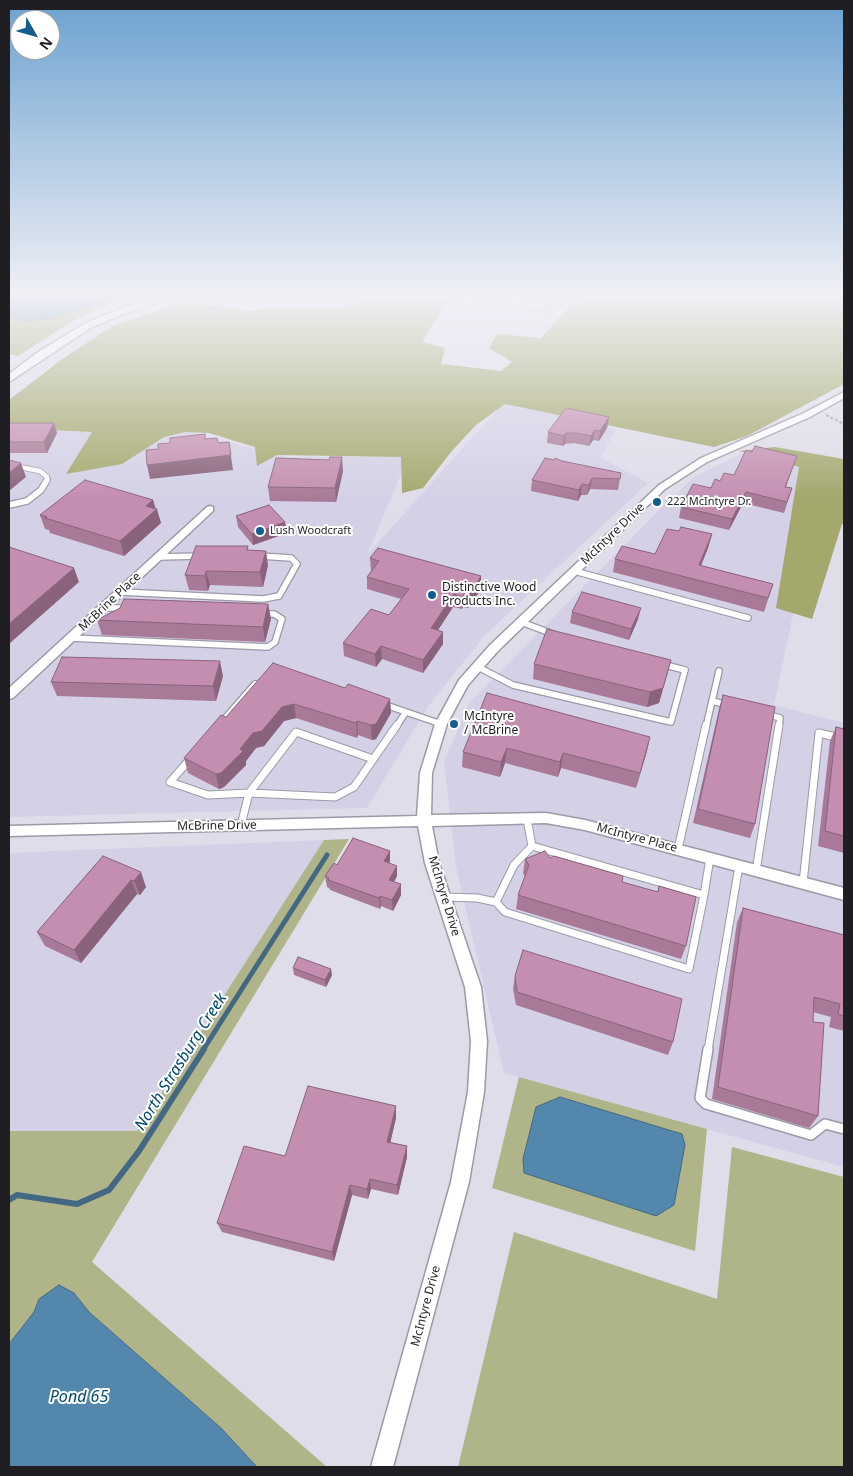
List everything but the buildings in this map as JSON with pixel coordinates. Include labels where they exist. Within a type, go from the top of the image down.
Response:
[{"type":"street","points":[[9,379],[30,363]]},
{"type":"street","name":"McIntyre Drive","points":[[382,1467],[460,1182],[476,1092],[479,1040],[474,987],[432,863],[424,821],[426,773],[441,724],[463,683],[521,622],[662,487],[704,460],[844,395]]},
{"type":"street","name":"McBrine Place","points":[[9,696],[210,509]]},
{"type":"street","name":"McIntyre Place","points":[[424,821],[546,818],[585,825],[844,894]]},
{"type":"street","name":"McBrine Drive","points":[[9,831],[424,821]]},
{"type":"lane","points":[[9,465],[40,471],[47,476],[47,483],[27,501],[9,505]]},
{"type":"lane","points":[[159,557],[208,555]]},
{"type":"lane","points":[[120,592],[263,599],[278,596],[297,564],[294,560],[285,557],[256,556]]},
{"type":"lane","points":[[574,571],[748,618]]},
{"type":"lane","points":[[103,608],[132,609]]},
{"type":"lane","points":[[71,638],[272,645],[275,642],[282,618],[274,614],[255,613]]},
{"type":"lane","points":[[521,622],[560,636]]},
{"type":"lane","points":[[478,667],[513,685],[671,722],[685,670],[656,662]]},
{"type":"lane","points":[[678,849],[719,671]]},
{"type":"lane","points":[[214,731],[258,680]]},
{"type":"lane","points":[[712,700],[738,707]]},
{"type":"lane","points":[[379,703],[441,724]]},
{"type":"lane","points":[[195,753],[170,782],[208,795],[249,793],[335,796],[354,787],[406,712]]},
{"type":"lane","points":[[756,870],[780,718],[763,714]]},
{"type":"lane","points":[[241,825],[249,793],[296,732],[373,759]]},
{"type":"lane","points":[[803,883],[819,733],[844,739]]},
{"type":"lane","points":[[527,819],[532,846]]},
{"type":"lane","points":[[532,846],[704,895]]},
{"type":"lane","points":[[496,902],[514,865],[532,846]]},
{"type":"lane","points":[[444,898],[477,898],[496,902],[506,912],[689,969],[710,858]]},
{"type":"lane","points":[[739,866],[700,1098],[706,1104],[811,1135],[825,1124],[844,1129]]},
{"type":"path","points":[[817,409],[844,424]]},
{"type":"shaded area","points":[[504,402],[617,429],[600,457],[648,483],[484,636],[427,708],[367,808],[9,817],[9,429],[96,431],[72,474],[177,428],[285,457],[408,457],[367,555]]},
{"type":"shaded area","points":[[751,449],[824,466],[774,705],[844,723],[844,1167],[504,1073],[456,867],[444,762],[469,703],[661,508],[695,476]]},
{"type":"shaded area","points":[[324,840],[137,1131],[9,1131],[9,853]]},
{"type":"green space","points":[[57,363],[441,363],[501,371],[511,363],[844,363],[844,384],[747,436],[714,447],[505,404],[476,425],[451,452],[423,488],[402,493],[401,457],[277,455],[257,466],[255,447],[209,433],[185,432],[164,437],[122,464],[66,474],[92,432],[9,428],[9,400]]},
{"type":"green space","points":[[775,447],[844,459],[844,524],[842,524],[812,619],[776,608],[799,467],[739,451]]},
{"type":"green space","points":[[349,839],[92,1262],[327,1467],[257,1467],[221,1428],[89,1312],[74,1293],[39,1299],[34,1312],[9,1344],[9,1131],[137,1131],[324,840]]},
{"type":"green space","points":[[519,1077],[707,1129],[695,1251],[492,1188]]},
{"type":"green space","points":[[732,1147],[844,1177],[844,1467],[458,1467],[514,1232],[717,1299]]},
{"type":"water","points":[[560,1097],[682,1134],[685,1145],[674,1205],[656,1216],[524,1173],[523,1159],[536,1107]]},
{"type":"water","name":"Pond 65","points":[[59,1285],[74,1293],[89,1312],[221,1428],[257,1467],[9,1467],[9,1344],[34,1312],[39,1299]]},
{"type":"waterway","name":"North Strasburg Creek","points":[[203,1050],[327,855]]},
{"type":"waterway","name":"North Strasburg Creek","points":[[9,1200],[17,1195],[77,1204],[109,1190],[139,1151],[204,1049]]},
{"type":"place","name":"222 McIntyre Dr.","points":[[657,502]]},
{"type":"place","name":"Lush Woodcraft","points":[[260,531]]},
{"type":"place","name":"Distinctive Wood Products Inc.","points":[[432,595]]},
{"type":"place","name":"McIntyre / McBrine","points":[[454,724]]}]
